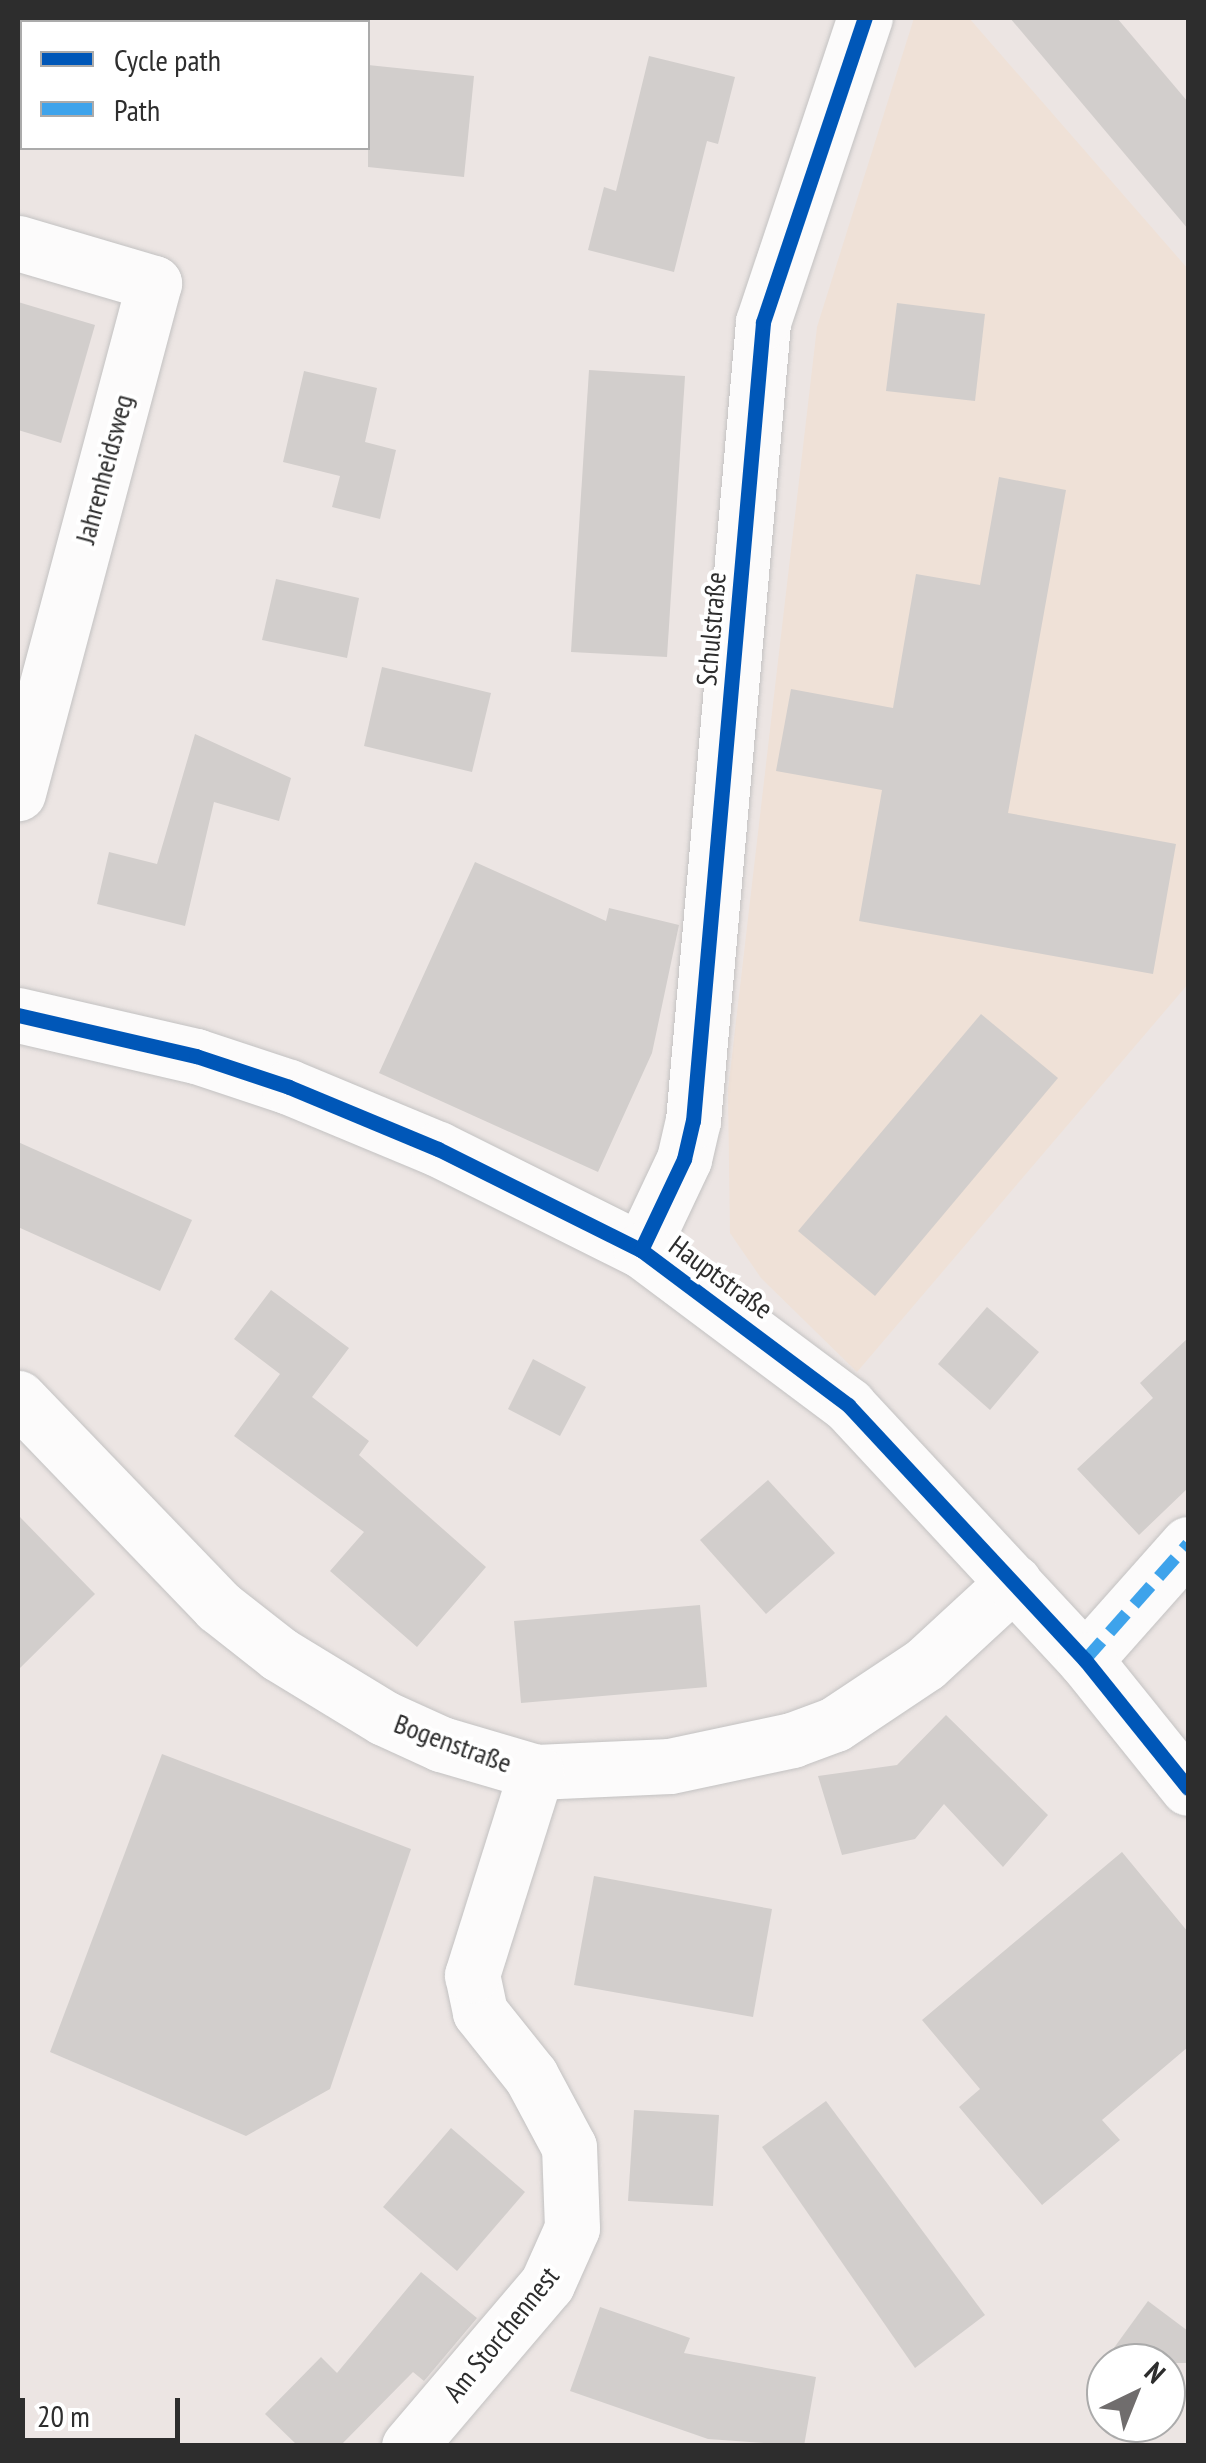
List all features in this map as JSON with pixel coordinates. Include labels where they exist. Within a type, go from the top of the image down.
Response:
[{"type":"street","name":"Schulstraße","points":[[640,1250],[684,1159],[693,1121],[764,322],[866,18]]},
{"type":"street","name":"Jahrenheidsweg","points":[[18,244],[154,283],[18,792]]},
{"type":"street","name":"Hauptstraße","points":[[18,1015],[196,1056],[289,1087],[438,1150],[640,1250],[848,1405],[1085,1660],[1188,1788]]},
{"type":"street","name":"Bogenstraße","points":[[18,1398],[218,1606],[279,1654],[384,1718],[442,1744],[536,1772],[670,1766],[834,1724],[925,1664],[1014,1582]]},
{"type":"street","points":[[1085,1660],[1188,1544]]},
{"type":"street","name":"Am Storchennest","points":[[409,2446],[548,2284],[572,2228],[570,2147],[531,2076],[480,2012],[472,1976],[536,1772]]},
{"type":"shaded area","points":[[914,18],[969,18],[1188,269],[1188,984],[857,1372],[761,1278],[730,1233],[728,1090],[817,327]]},
{"type":"building","points":[[1010,18],[1117,18],[1188,102],[1188,229]]},
{"type":"building","points":[[649,56],[735,77],[718,144],[707,141],[674,272],[588,250],[604,187],[616,191]]},
{"type":"building","points":[[370,65],[474,76],[464,177],[368,167]]},
{"type":"building","points":[[18,302],[95,325],[61,443],[18,430]]},
{"type":"building","points":[[897,303],[985,314],[975,401],[886,391]]},
{"type":"building","points":[[589,370],[685,376],[667,657],[571,652]]},
{"type":"building","points":[[304,371],[377,388],[365,442],[396,450],[380,519],[332,507],[340,476],[283,462]]},
{"type":"building","points":[[999,477],[1066,490],[1008,813],[1176,844],[1153,974],[859,921],[882,790],[776,771],[791,689],[893,708],[916,574],[980,585]]},
{"type":"building","points":[[276,579],[359,598],[347,658],[262,640]]},
{"type":"building","points":[[382,667],[491,693],[472,772],[364,746]]},
{"type":"building","points":[[195,734],[291,778],[279,821],[214,802],[185,926],[97,904],[109,852],[157,864]]},
{"type":"building","points":[[475,862],[606,921],[609,908],[679,925],[652,1053],[598,1172],[379,1073]]},
{"type":"building","points":[[981,1014],[1058,1078],[875,1296],[798,1231]]},
{"type":"building","points":[[18,1142],[192,1220],[160,1291],[18,1227]]},
{"type":"building","points":[[271,1290],[349,1348],[312,1397],[369,1441],[359,1455],[486,1567],[417,1647],[330,1571],[364,1532],[234,1436],[280,1374],[234,1339]]},
{"type":"building","points":[[987,1307],[1039,1352],[990,1410],[938,1364]]},
{"type":"building","points":[[1188,1338],[1188,1488],[1139,1535],[1077,1469],[1153,1398],[1140,1383]]},
{"type":"building","points":[[533,1359],[586,1387],[560,1436],[508,1409]]},
{"type":"building","points":[[768,1480],[835,1553],[766,1614],[700,1540]]},
{"type":"building","points":[[18,1515],[95,1594],[18,1670]]},
{"type":"building","points":[[700,1605],[707,1687],[521,1703],[514,1621]]},
{"type":"building","points":[[946,1715],[1048,1815],[1003,1867],[944,1804],[915,1839],[842,1855],[818,1776],[897,1765]]},
{"type":"building","points":[[162,1754],[411,1849],[330,2089],[246,2136],[50,2052]]},
{"type":"building","points":[[1122,1852],[1188,1932],[1188,2047],[1102,2120],[1120,2140],[1042,2205],[959,2107],[980,2089],[922,2020]]},
{"type":"building","points":[[594,1876],[772,1909],[753,2017],[574,1985]]},
{"type":"building","points":[[826,2101],[985,2315],[915,2368],[762,2147]]},
{"type":"building","points":[[634,2110],[719,2115],[713,2206],[628,2201]]},
{"type":"building","points":[[451,2128],[525,2192],[457,2271],[383,2207]]},
{"type":"building","points":[[421,2272],[477,2318],[424,2381],[413,2372],[340,2446],[298,2446],[265,2414],[321,2357],[337,2373]]},
{"type":"building","points":[[1148,2301],[1188,2331],[1188,2363],[1186,2343],[1118,2343]]},
{"type":"building","points":[[600,2307],[690,2338],[684,2353],[816,2377],[804,2446],[708,2439],[570,2391]]},
{"type":"marked path","points":[[1085,1660],[1188,1544]]},
{"type":"cycle path","points":[[641,1250],[684,1159],[693,1121],[763,322],[865,18]]},
{"type":"cycle path","points":[[18,1015],[196,1056],[289,1087],[438,1149],[641,1250],[848,1405],[1085,1660],[1188,1788]]}]
